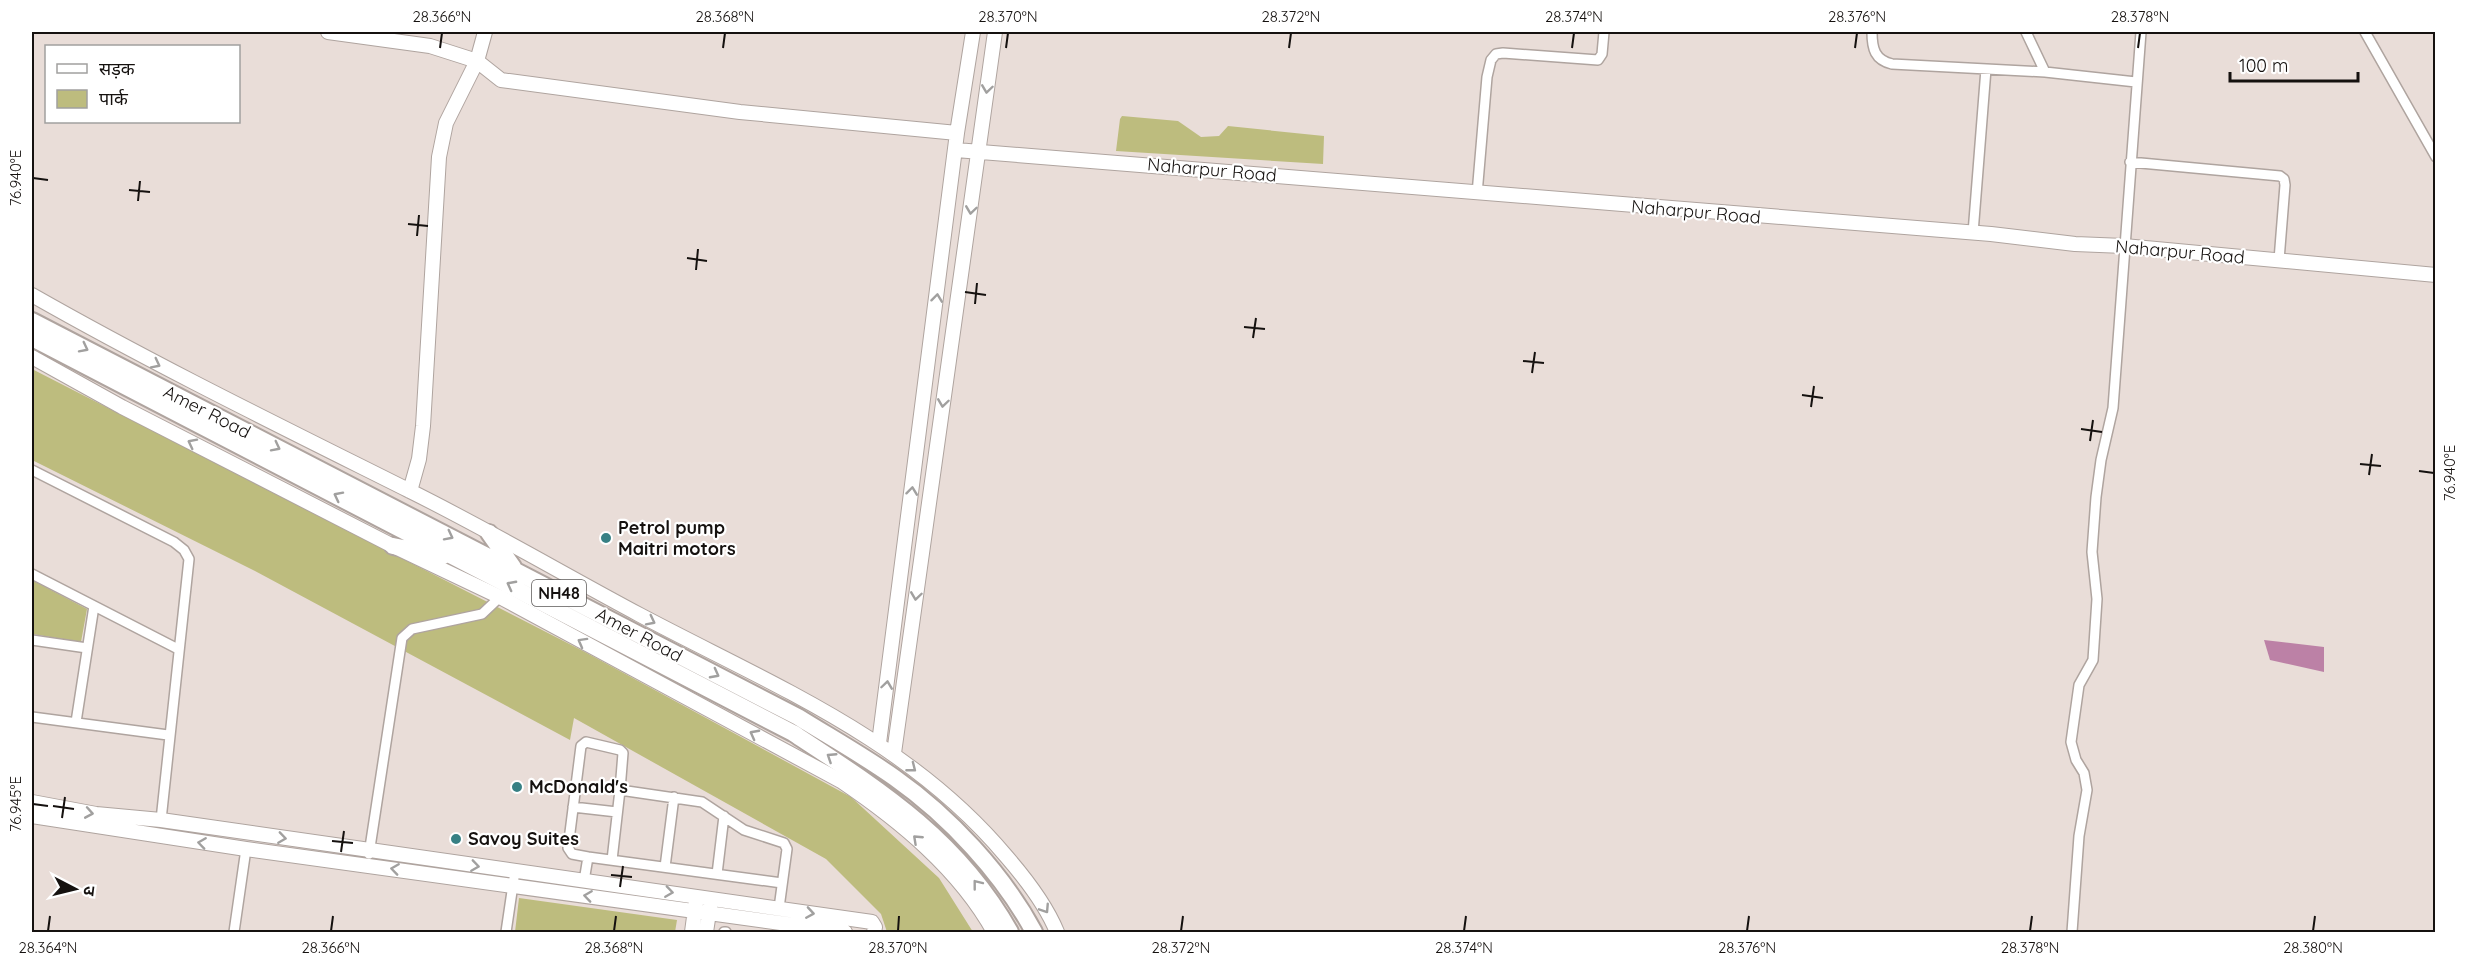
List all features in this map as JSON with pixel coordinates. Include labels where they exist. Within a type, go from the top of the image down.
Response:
[{"type":"highway","name":"Amer Road","points":[[32,321],[798,717],[896,779],[944,819],[978,853],[1023,911],[1035,933]]},
{"type":"highway","name":"Amer Road","points":[[32,338],[793,733],[882,791],[938,839],[964,866],[998,910],[1010,933]]},
{"type":"highway","points":[[489,534],[516,571]]},
{"type":"highway","points":[[393,546],[462,560]]},
{"type":"street","points":[[328,32],[430,46],[477,61],[501,80],[740,112],[957,133]]},
{"type":"street","points":[[410,491],[419,459],[423,426],[439,157],[446,123],[477,61],[485,32]]},
{"type":"street","points":[[879,743],[957,133],[973,32]]},
{"type":"street","points":[[894,753],[995,32]]},
{"type":"street","points":[[1477,194],[1487,77],[1491,60],[1496,54],[1503,53],[1598,60],[1602,54],[1604,32]]},
{"type":"street","points":[[1872,32],[1873,49],[1876,56],[1884,62],[2045,72],[2136,82]]},
{"type":"street","points":[[2026,32],[2045,72]]},
{"type":"street","points":[[2072,933],[2079,836],[2087,783],[2071,742],[2079,685],[2091,668],[2094,651],[2097,599],[2092,563],[2093,540],[2100,470],[2113,408],[2141,32]]},
{"type":"street","points":[[2365,32],[2436,157]]},
{"type":"street","points":[[1973,233],[1986,69]]},
{"type":"street","name":"Naharpur Road","points":[[956,150],[1973,233],[2436,275]]},
{"type":"street","points":[[2130,162],[2280,176],[2284,179],[2285,184],[2279,260]]},
{"type":"street","points":[[32,295],[151,361],[410,491],[641,616],[783,688],[879,743],[949,797],[987,833],[1022,874],[1058,933]]},
{"type":"street","points":[[32,357],[122,407],[393,546],[500,597],[816,766],[867,798],[905,828],[948,870],[994,933]]},
{"type":"street","points":[[32,470],[174,542],[184,550],[189,559],[177,649],[161,820]]},
{"type":"street","points":[[32,574],[177,649]]},
{"type":"street","points":[[368,858],[402,638],[412,629],[482,614],[500,597]]},
{"type":"street","points":[[76,722],[94,606]]},
{"type":"street","points":[[32,640],[87,648]]},
{"type":"street","points":[[32,717],[168,735]]},
{"type":"street","points":[[612,860],[623,753],[620,750],[583,743],[568,848],[572,854],[588,857],[782,884]]},
{"type":"street","points":[[620,790],[702,802],[744,830],[784,843],[787,849],[779,908]]},
{"type":"street","points":[[665,867],[674,797]]},
{"type":"street","points":[[32,802],[96,814],[161,820],[513,886],[845,933]]},
{"type":"street","points":[[573,807],[617,812]]},
{"type":"street","points":[[32,816],[246,849],[515,871],[704,897],[872,922],[875,927],[874,933]]},
{"type":"street","points":[[717,874],[724,816]]},
{"type":"street","points":[[234,933],[246,849]]},
{"type":"street","points":[[584,881],[588,857]]},
{"type":"street","points":[[506,933],[515,871]]},
{"type":"street","points":[[692,933],[702,911],[704,897]]},
{"type":"street","points":[[702,911],[706,933]]},
{"type":"green space","points":[[1122,116],[1178,121],[1201,137],[1219,136],[1228,126],[1324,136],[1323,164],[1116,151]]},
{"type":"green space","points":[[32,369],[585,652],[851,797],[939,878],[973,932],[887,932],[881,914],[826,859],[574,718],[570,740],[255,571],[32,460]]},
{"type":"green space","points":[[32,580],[87,609],[81,642],[32,634]]},
{"type":"green space","points":[[519,898],[677,920],[675,932],[515,932]]},
{"type":"shaded area","points":[[2264,640],[2324,647],[2324,672],[2270,660]]},
{"type":"place","name":"Petrol pump Maitri motors","points":[[606,538]]},
{"type":"place","name":"McDonald's","points":[[517,787]]},
{"type":"place","name":"Savoy Suites","points":[[456,839]]}]
